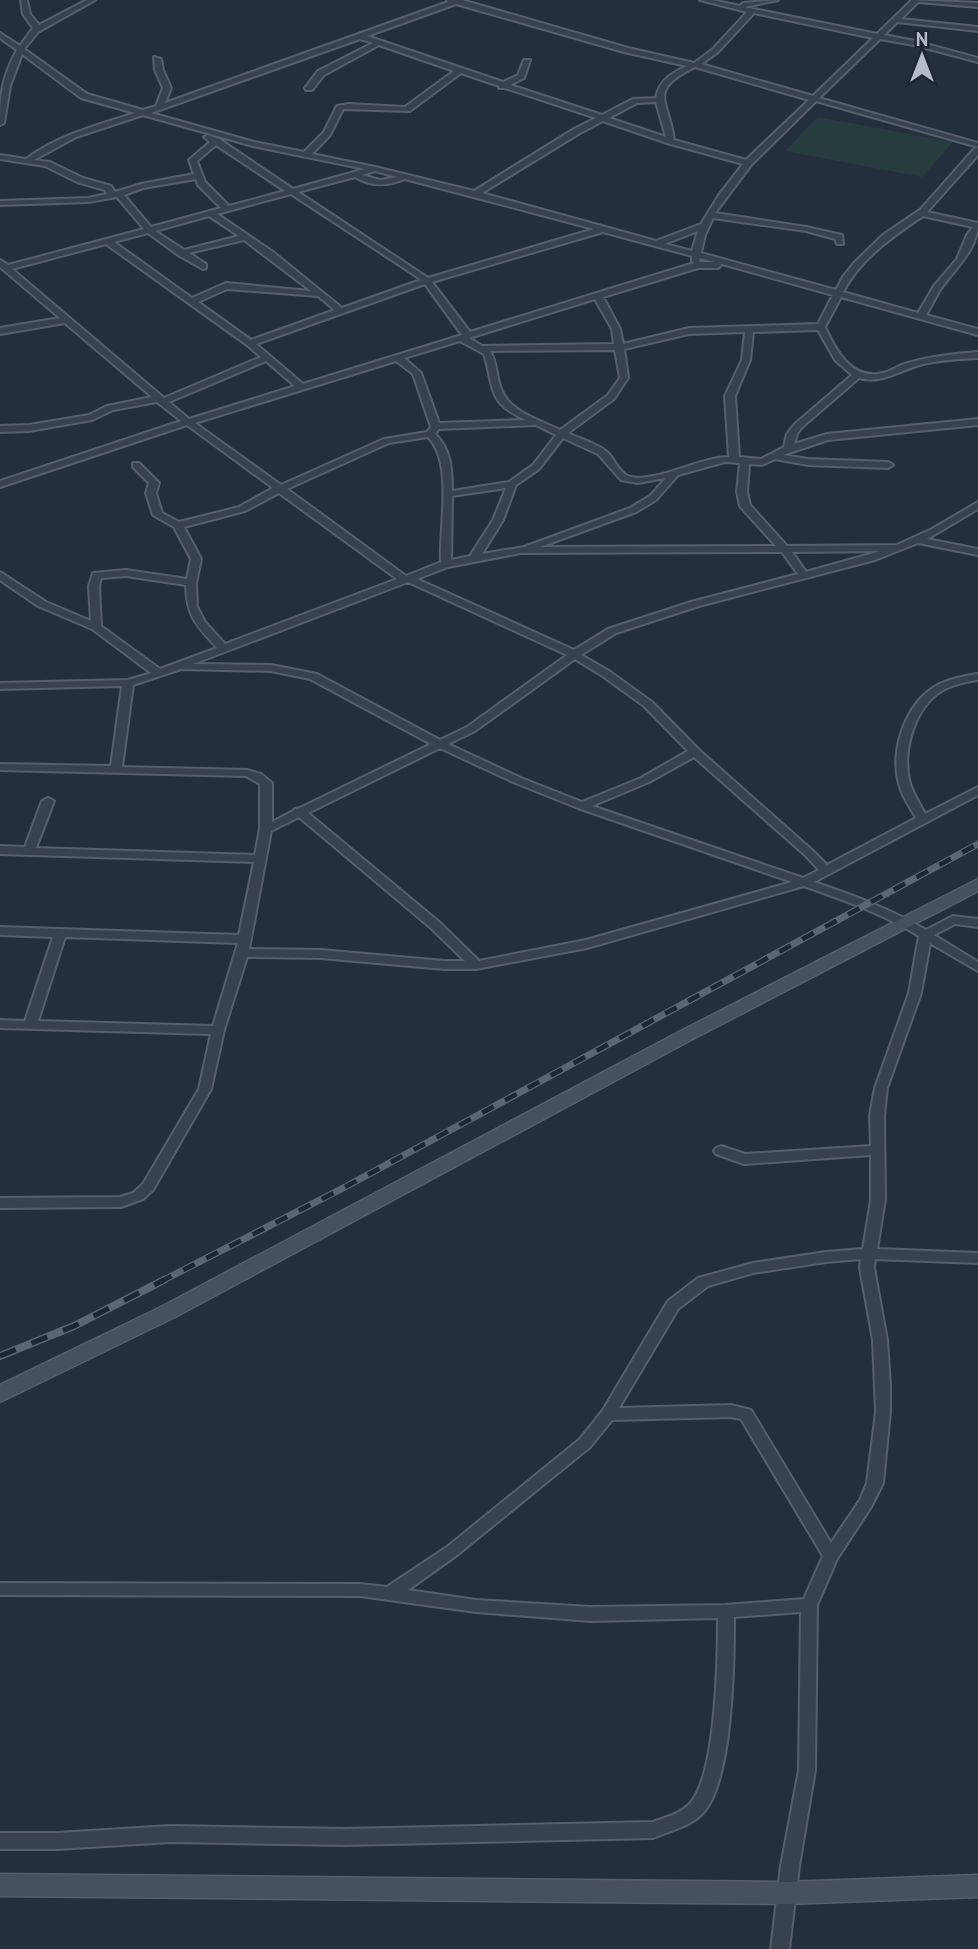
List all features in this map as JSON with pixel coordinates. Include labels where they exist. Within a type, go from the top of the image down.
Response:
[{"type":"street","points":[[24,0],[27,15],[37,28]]},
{"type":"street","points":[[0,122],[1,97],[19,50],[37,28],[92,0]]},
{"type":"street","points":[[29,160],[45,148],[74,134],[142,114],[455,0],[627,50],[695,65],[978,148],[921,213],[887,237],[857,265],[821,327]]},
{"type":"street","points":[[703,0],[751,12],[880,36],[978,60]]},
{"type":"street","points":[[729,6],[775,0]]},
{"type":"street","points":[[697,265],[696,254],[711,215],[748,163],[916,0],[978,5]]},
{"type":"street","points":[[670,141],[670,130],[665,124],[660,100],[663,86],[710,55],[751,12]]},
{"type":"street","points":[[895,20],[978,29]]},
{"type":"street","points":[[0,35],[84,96],[142,114],[475,194],[978,332]]},
{"type":"street","points":[[359,36],[670,141],[748,163]]},
{"type":"street","points":[[309,88],[321,73],[378,43]]},
{"type":"street","points":[[157,59],[167,88],[159,108]]},
{"type":"street","points":[[502,86],[521,76],[527,62]]},
{"type":"street","points":[[0,67],[12,68]]},
{"type":"street","points":[[307,155],[333,127],[343,106],[407,108],[460,70]]},
{"type":"street","points":[[475,194],[636,101],[660,100]]},
{"type":"street","points":[[193,128],[427,281],[465,337],[484,348],[491,359],[493,384],[504,404],[535,423],[564,432],[601,452],[613,462],[618,474],[627,479],[675,473],[705,463],[739,460],[762,462],[777,457],[788,449],[839,436],[978,422]]},
{"type":"street","points":[[216,141],[193,160],[211,196],[227,209]]},
{"type":"street","points":[[0,157],[57,167],[75,178],[108,188],[149,229],[180,253],[203,266]]},
{"type":"street","points":[[3,266],[109,242],[376,169]]},
{"type":"street","points":[[360,173],[358,176],[371,182],[386,182],[403,177]]},
{"type":"street","points":[[0,203],[73,202],[199,176]]},
{"type":"street","points":[[210,213],[246,237],[340,310]]},
{"type":"street","points":[[921,213],[977,225],[961,260],[937,288],[921,316]]},
{"type":"street","points":[[711,215],[806,229],[839,237],[840,242]]},
{"type":"street","points":[[659,243],[706,225]]},
{"type":"street","points":[[250,342],[427,281],[603,229]]},
{"type":"street","points":[[180,253],[246,237]]},
{"type":"street","points":[[109,242],[250,342],[303,388]]},
{"type":"street","points":[[0,484],[188,422],[697,265],[729,264]]},
{"type":"street","points":[[3,266],[160,401],[407,579],[574,655],[605,673],[648,704],[695,752],[809,852],[826,871]]},
{"type":"street","points":[[192,301],[226,286],[320,295]]},
{"type":"street","points":[[450,494],[512,484],[536,467],[564,432],[619,388],[624,369],[620,347],[611,318],[598,296]]},
{"type":"street","points":[[0,331],[65,320]]},
{"type":"street","points":[[484,348],[620,347],[673,333],[706,330],[749,331],[763,327],[821,327]]},
{"type":"street","points":[[821,327],[840,363],[857,375],[888,375],[928,360],[978,355]]},
{"type":"street","points":[[749,331],[746,360],[730,396],[745,506],[784,548],[804,576]]},
{"type":"street","points":[[0,429],[29,428],[92,417],[110,408],[160,401],[267,358]]},
{"type":"street","points":[[399,359],[416,373],[443,456],[450,494],[444,541],[446,564]]},
{"type":"street","points":[[788,449],[792,434],[798,426],[857,375]]},
{"type":"street","points":[[178,525],[242,509],[279,489],[387,441],[461,423],[535,423]]},
{"type":"street","points":[[777,457],[808,462],[888,465]]},
{"type":"street","points":[[136,466],[154,483],[151,493],[158,515],[178,525],[196,559],[191,583],[192,607],[200,623],[224,649]]},
{"type":"street","points":[[521,551],[633,510],[653,498],[675,473]]},
{"type":"street","points":[[475,557],[498,520],[512,484]]},
{"type":"street","points":[[266,829],[493,715],[574,655],[612,631],[695,604],[870,558],[918,540],[978,505]]},
{"type":"street","points":[[918,540],[978,552]]},
{"type":"street","points":[[0,686],[128,683],[159,674],[446,564],[475,557],[521,551],[899,548]]},
{"type":"street","points":[[96,627],[94,578],[97,575],[127,573],[191,583]]},
{"type":"street","points":[[0,575],[41,604],[96,627],[159,674]]},
{"type":"street","points":[[177,667],[271,668],[313,676],[439,744],[582,806],[803,883],[906,923],[978,967]]},
{"type":"street","points":[[923,820],[904,784],[901,763],[905,741],[915,716],[929,695],[947,684],[978,677]]},
{"type":"street","points":[[116,769],[128,683]]},
{"type":"street","points":[[582,806],[645,780],[695,752]]},
{"type":"street","points":[[0,767],[234,772],[257,776],[266,783],[266,829],[243,946],[218,1030],[205,1089],[143,1192],[121,1202],[0,1203]]},
{"type":"street","points":[[0,931],[243,946],[418,963],[476,965],[587,944],[803,883],[978,790]]},
{"type":"street","points":[[29,851],[48,801]]},
{"type":"street","points":[[299,811],[442,931],[476,965]]},
{"type":"street","points":[[0,850],[260,859]]},
{"type":"street","points":[[0,1394],[168,1312],[683,1037],[978,884]]},
{"type":"street","points":[[925,935],[953,920],[978,923]]},
{"type":"street","points":[[30,1025],[60,933]]},
{"type":"street","points":[[780,1949],[786,1893],[807,1770],[809,1605],[831,1556],[866,1503],[875,1483],[879,1461],[883,1386],[880,1340],[867,1268],[878,1200],[877,1115],[881,1088],[915,993],[925,935]]},
{"type":"street","points":[[0,1024],[218,1030]]},
{"type":"street","points":[[721,1151],[744,1159],[877,1150]]},
{"type":"street","points":[[390,1594],[452,1551],[561,1466],[585,1443],[608,1414],[673,1305],[690,1290],[724,1274],[753,1268],[868,1254],[978,1258]]},
{"type":"street","points":[[608,1414],[731,1411],[746,1414],[831,1556]]},
{"type":"street","points":[[0,1589],[360,1590],[476,1606],[591,1615],[726,1611],[809,1605]]},
{"type":"street","points":[[0,1841],[57,1841],[171,1834],[345,1837],[653,1830],[678,1820],[698,1806],[709,1787],[715,1762],[726,1611]]},
{"type":"street","points":[[0,1885],[786,1893],[978,1886]]},
{"type":"green space","points":[[818,117],[953,142],[922,177],[785,151]]},
{"type":"railway","points":[[160,1282],[347,1186],[978,844]]},
{"type":"railway","points":[[0,1356],[74,1326],[164,1280]]}]
